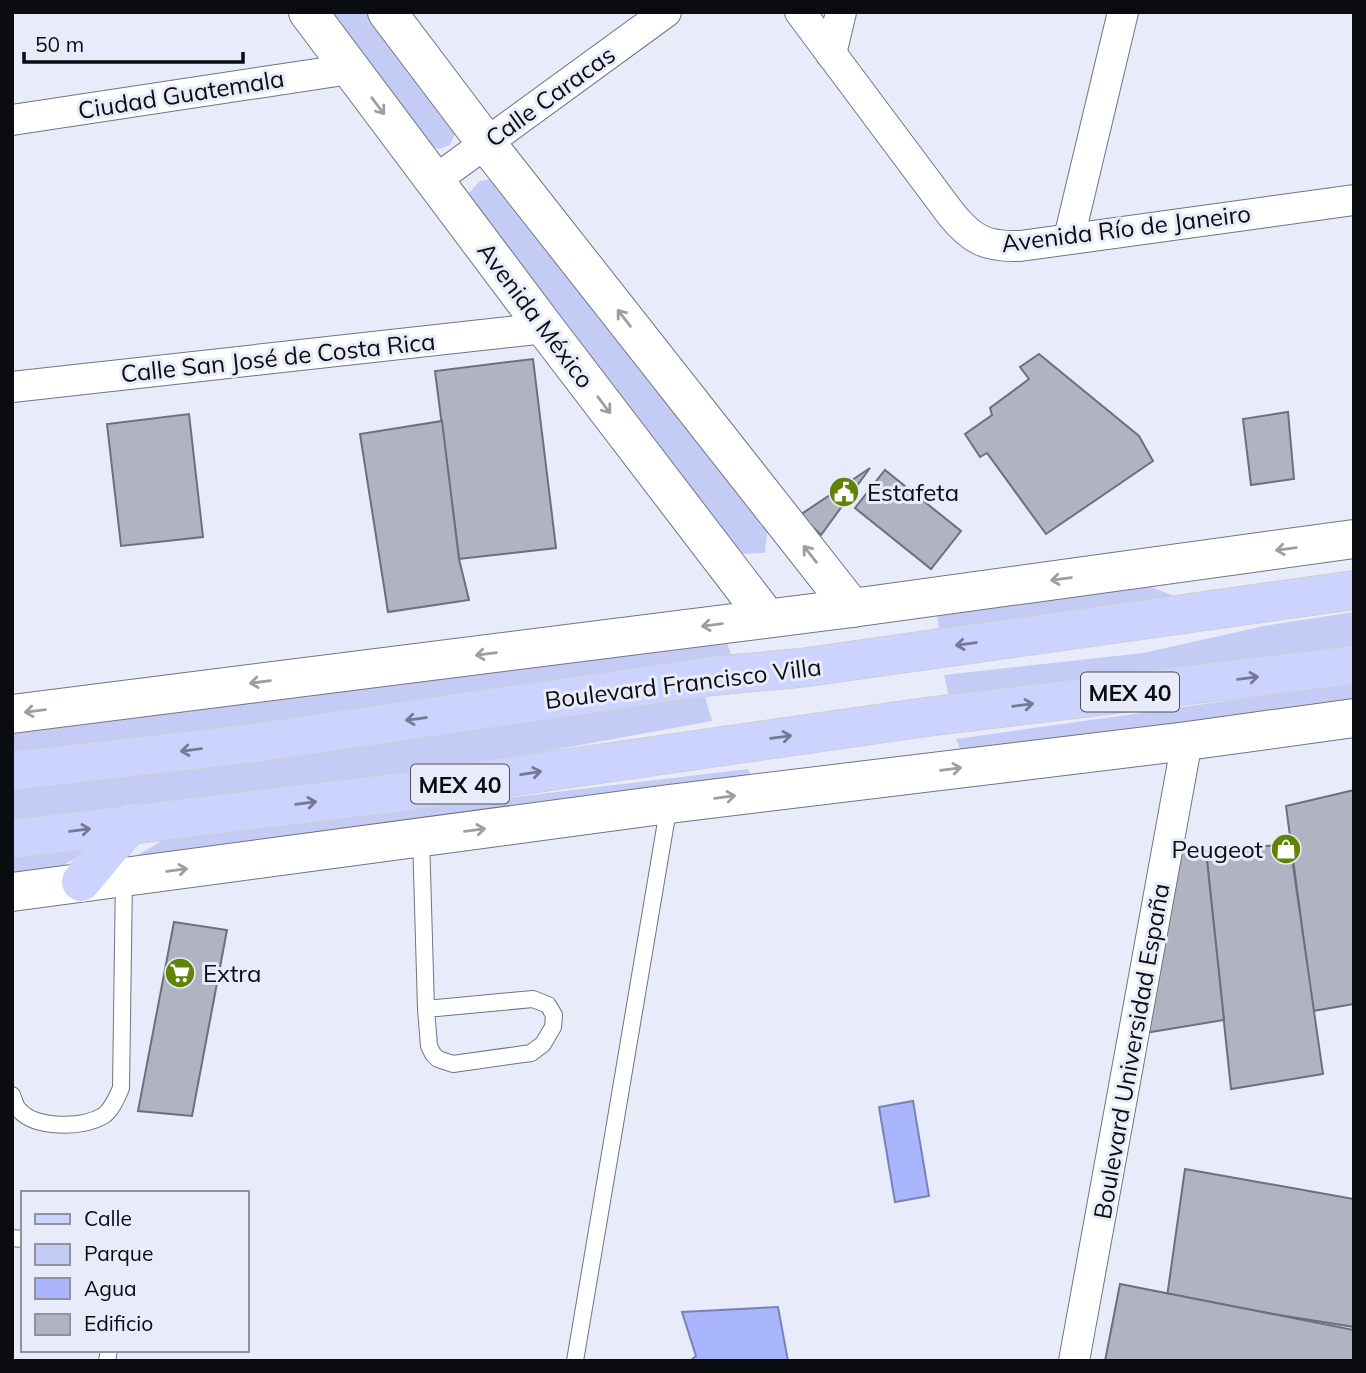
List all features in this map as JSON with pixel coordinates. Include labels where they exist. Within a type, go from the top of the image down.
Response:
[{"type":"main road","name":"Boulevard Francisco Villa","points":[[12,771],[254,743],[712,676],[800,668],[1354,590]]},
{"type":"main road","name":"MEX 40","points":[[12,839],[403,792],[926,716],[1354,665]]},
{"type":"main road","points":[[81,882],[130,823]]},
{"type":"street","name":"Avenida México","points":[[308,12],[766,617]]},
{"type":"street","points":[[387,12],[486,143],[852,608]]},
{"type":"street","name":"Calle Caracas","points":[[434,181],[666,12]]},
{"type":"street","name":"Avenida Río de Janeiro","points":[[800,12],[965,231],[981,241],[997,246],[1020,246],[1354,200]]},
{"type":"street","points":[[831,54],[841,12]]},
{"type":"street","points":[[1069,238],[1123,12]]},
{"type":"street","name":"Ciudad Guatemala","points":[[12,120],[350,69]]},
{"type":"street","name":"Calle San José de Costa Rica","points":[[12,387],[545,328]]},
{"type":"street","points":[[12,714],[852,608],[1354,539]]},
{"type":"street","points":[[12,892],[669,804],[1354,718]]},
{"type":"street","name":"Boulevard Universidad España","points":[[1074,1361],[1187,741]]},
{"type":"lane","points":[[575,1361],[669,804]]},
{"type":"lane","points":[[421,837],[426,1009],[429,1046],[438,1059],[453,1064],[531,1053],[543,1044],[553,1027],[554,1015],[548,1004],[533,999],[426,1009]]},
{"type":"lane","points":[[12,1095],[17,1109],[27,1116],[39,1122],[70,1125],[103,1115],[114,1102],[121,1088],[124,877]]},
{"type":"green space","points":[[328,12],[369,12],[450,122],[455,134],[450,145],[439,149],[426,145]]},
{"type":"green space","points":[[491,179],[768,524],[765,553],[736,554],[470,206],[469,193],[480,181]]},
{"type":"green space","points":[[1151,587],[1192,603],[939,632],[937,612]]},
{"type":"green space","points":[[1354,612],[1354,653],[951,705],[944,675],[1143,653],[1264,626]]},
{"type":"green space","points":[[726,640],[733,660],[12,756],[12,734]]},
{"type":"green space","points":[[1354,683],[1354,706],[966,763],[956,739]]},
{"type":"green space","points":[[704,693],[712,721],[476,764],[12,821],[12,790],[112,771]]},
{"type":"green space","points":[[748,769],[754,783],[116,868],[165,839]]},
{"type":"green space","points":[[94,846],[53,872],[12,878],[12,858]]},
{"type":"water","points":[[913,1101],[929,1196],[895,1202],[879,1107]]},
{"type":"water","points":[[778,1307],[788,1361],[690,1361],[696,1356],[682,1312]]},
{"type":"building","points":[[1039,354],[1139,436],[1153,461],[1046,534],[987,453],[980,457],[965,434],[992,415],[990,408],[1029,379],[1020,367]]},
{"type":"building","points":[[533,359],[556,548],[459,559],[435,371]]},
{"type":"building","points":[[1288,412],[1294,479],[1251,485],[1243,419]]},
{"type":"building","points":[[189,414],[203,537],[121,546],[107,424]]},
{"type":"building","points":[[442,421],[459,559],[469,600],[388,612],[360,434]]},
{"type":"building","name":"Estafeta","points":[[870,468],[821,535],[800,515]]},
{"type":"building","points":[[885,470],[961,531],[931,569],[855,508]]},
{"type":"building","points":[[1354,790],[1354,1004],[1313,1011],[1286,806]]},
{"type":"building","points":[[1290,844],[1323,1074],[1231,1089],[1206,851]]},
{"type":"building","points":[[1206,851],[1224,1020],[1145,1033],[1173,852]]},
{"type":"building","points":[[174,922],[227,930],[192,1116],[138,1111]]},
{"type":"building","points":[[1185,1169],[1354,1199],[1354,1327],[1167,1297]]},
{"type":"building","points":[[1120,1284],[1354,1330],[1354,1361],[1105,1361]]},
{"type":"place","name":"Estafeta","points":[[844,492]]},
{"type":"place","name":"Peugeot","points":[[1286,849]]},
{"type":"place","name":"Extra","points":[[180,973]]}]
